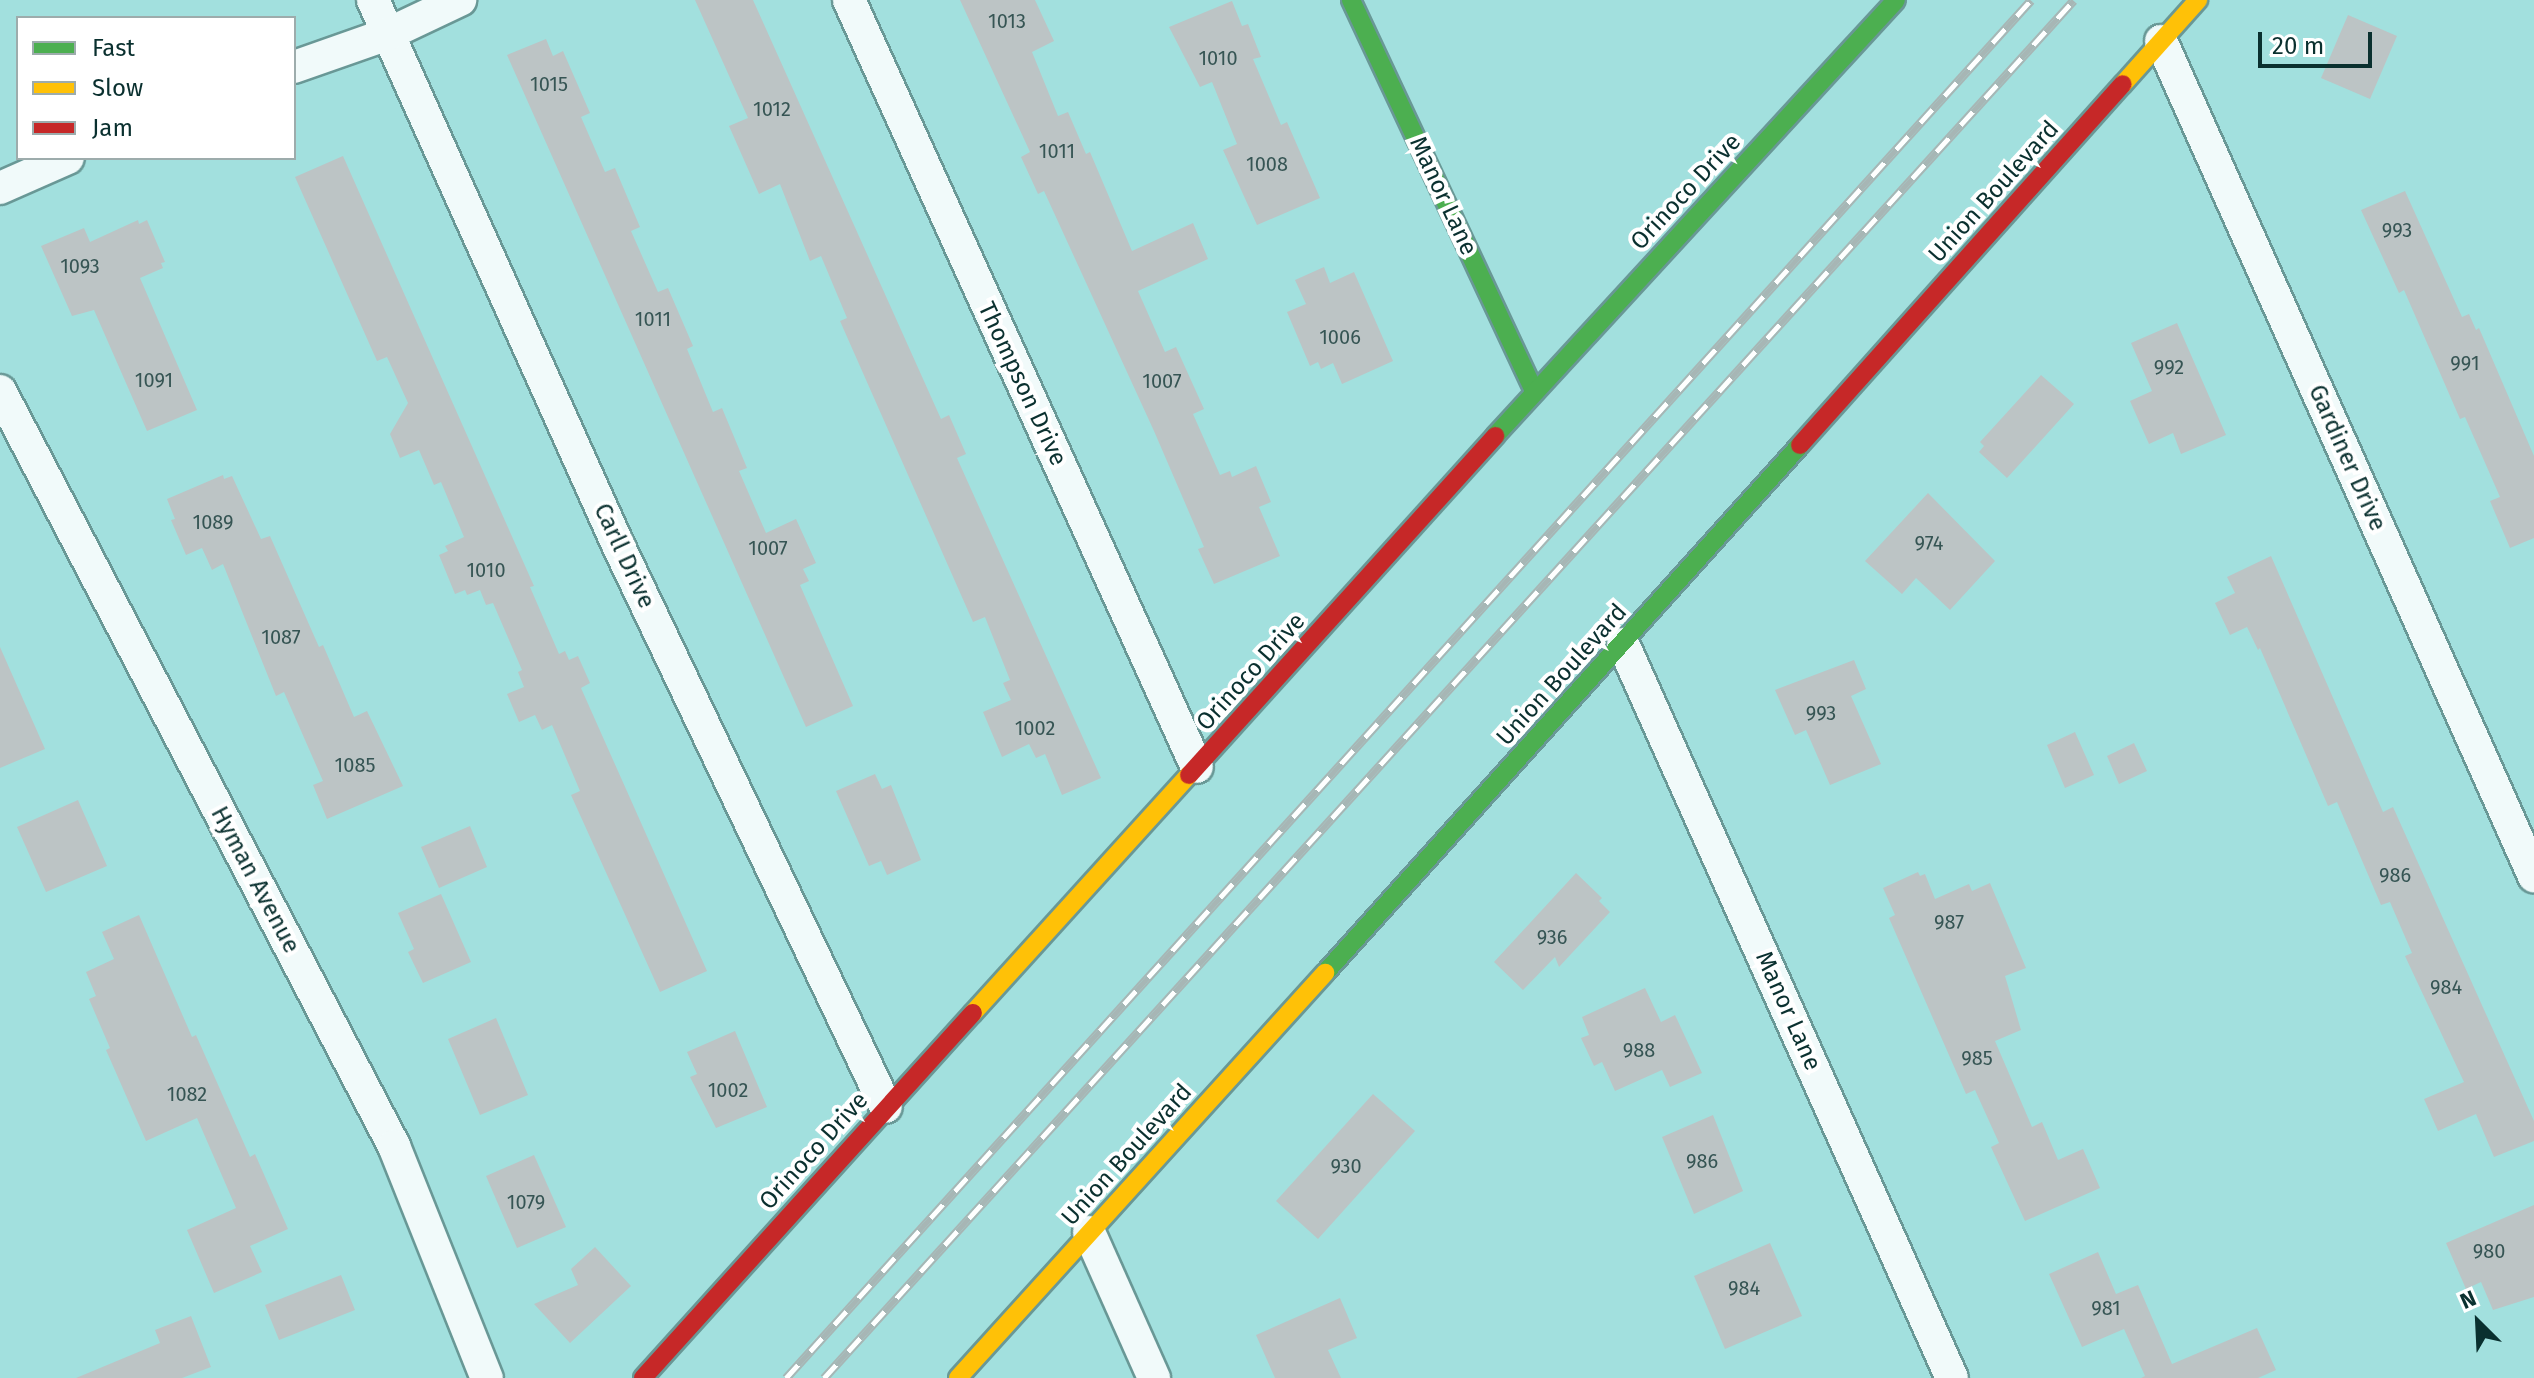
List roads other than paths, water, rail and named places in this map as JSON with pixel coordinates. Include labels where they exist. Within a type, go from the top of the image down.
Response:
[{"type":"street","name":"Carll Drive","points":[[373,0],[619,547],[886,1107]]},
{"type":"street","points":[[296,66],[388,34],[460,0]]},
{"type":"street","name":"Thompson Drive","points":[[849,0],[1197,767]]},
{"type":"street","name":"Manor Lane","points":[[1351,0],[1535,392]]},
{"type":"street","name":"Orinoco Drive","points":[[643,1378],[1535,392],[1896,0]]},
{"type":"street","name":"Union Boulevard","points":[[958,1378],[1623,644],[2198,0]]},
{"type":"street","name":"Gardiner Drive","points":[[2161,41],[2534,876]]},
{"type":"street","points":[[0,188],[63,160]]},
{"type":"street","name":"Hyman Avenue","points":[[0,391],[394,1146],[487,1378]]},
{"type":"street","name":"Manor Lane","points":[[1623,644],[1952,1378]]},
{"type":"street","points":[[1089,1232],[1154,1378]]},
{"type":"railway","points":[[786,1378],[2031,0]]},
{"type":"railway","points":[[824,1378],[2074,0]]}]
